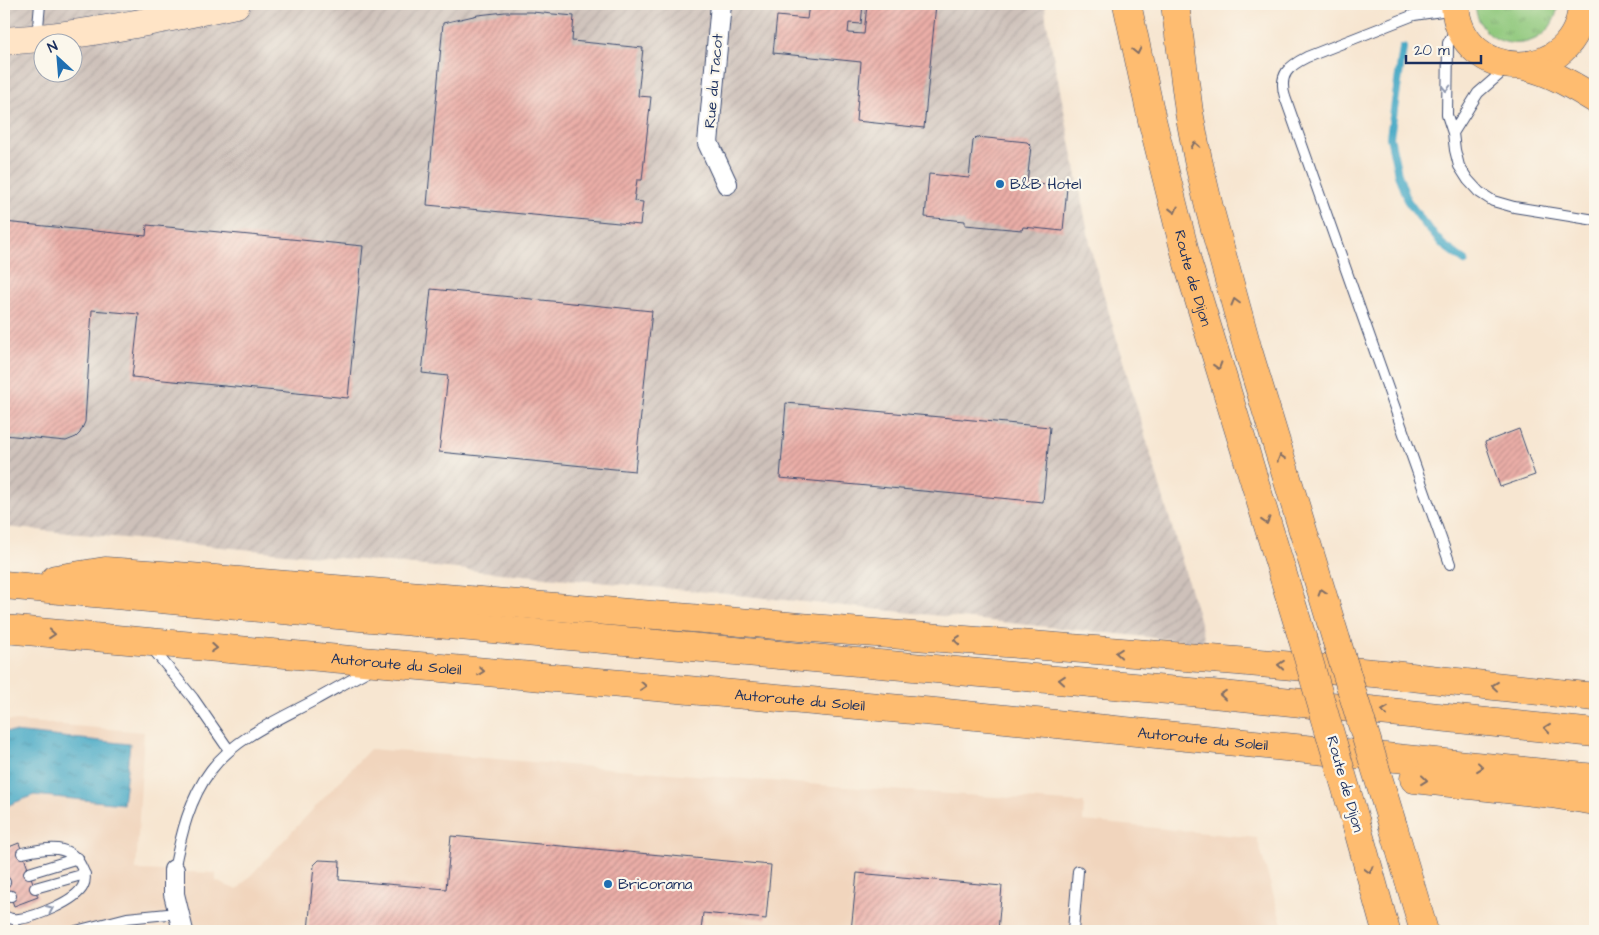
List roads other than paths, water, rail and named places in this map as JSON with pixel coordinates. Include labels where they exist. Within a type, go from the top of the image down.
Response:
[{"type":"main road","points":[[82,33],[108,30],[236,4]]},
{"type":"main road","name":"Route de Dijon","points":[[1127,4],[1155,130],[1188,264],[1302,637],[1386,931]]},
{"type":"main road","points":[[1175,4],[1189,112],[1209,207],[1245,340],[1424,931]]},
{"type":"main road","points":[[1517,66],[1549,58],[1563,48],[1578,26],[1582,4]]},
{"type":"main road","points":[[1456,12],[1470,44],[1478,52],[1498,63],[1546,72],[1560,78],[1595,100]]},
{"type":"main road","points":[[4,41],[32,39]]},
{"type":"main road","points":[[10,585],[105,571],[191,577],[853,632],[1237,661],[1384,674],[1595,697]]},
{"type":"main road","points":[[10,585],[1223,695],[1595,733]]},
{"type":"main road","name":"Autoroute du Soleil","points":[[4,629],[1188,736],[1595,778]]},
{"type":"main road","points":[[1188,736],[1226,754],[1595,801]]},
{"type":"street","name":"Rue du Tacot","points":[[721,4],[708,144],[727,184]]},
{"type":"street","points":[[174,870],[174,894],[180,922]]},
{"type":"lane","points":[[38,32],[40,4]]},
{"type":"lane","points":[[1450,564],[1285,97],[1283,80],[1286,71],[1307,57],[1414,15],[1456,12],[1448,43],[1447,115],[1454,133],[1455,150],[1459,166],[1468,180],[1479,192],[1493,201],[1514,207],[1595,220]]},
{"type":"lane","points":[[1454,133],[1478,93],[1517,66]]},
{"type":"lane","points":[[147,642],[176,677],[230,750]]},
{"type":"lane","points":[[174,870],[182,831],[194,800],[211,770],[230,750],[284,716],[382,662]]},
{"type":"lane","points":[[4,916],[17,920],[40,914],[67,901],[83,887],[85,874],[78,858],[69,851],[45,848],[22,852]]},
{"type":"lane","points":[[30,873],[78,858]]},
{"type":"lane","points":[[1073,931],[1078,871]]},
{"type":"lane","points":[[35,888],[85,874]]},
{"type":"lane","points":[[76,931],[127,918],[180,922]]},
{"type":"water","points":[[4,731],[130,744],[123,804],[34,795],[4,807]]},
{"type":"waterway","points":[[1403,48],[1390,137],[1398,174],[1407,200],[1423,222],[1443,245],[1465,261]]},
{"type":"place","name":"B&B Hotel","points":[[1000,184]]},
{"type":"place","name":"Bricorama","points":[[608,884]]}]
